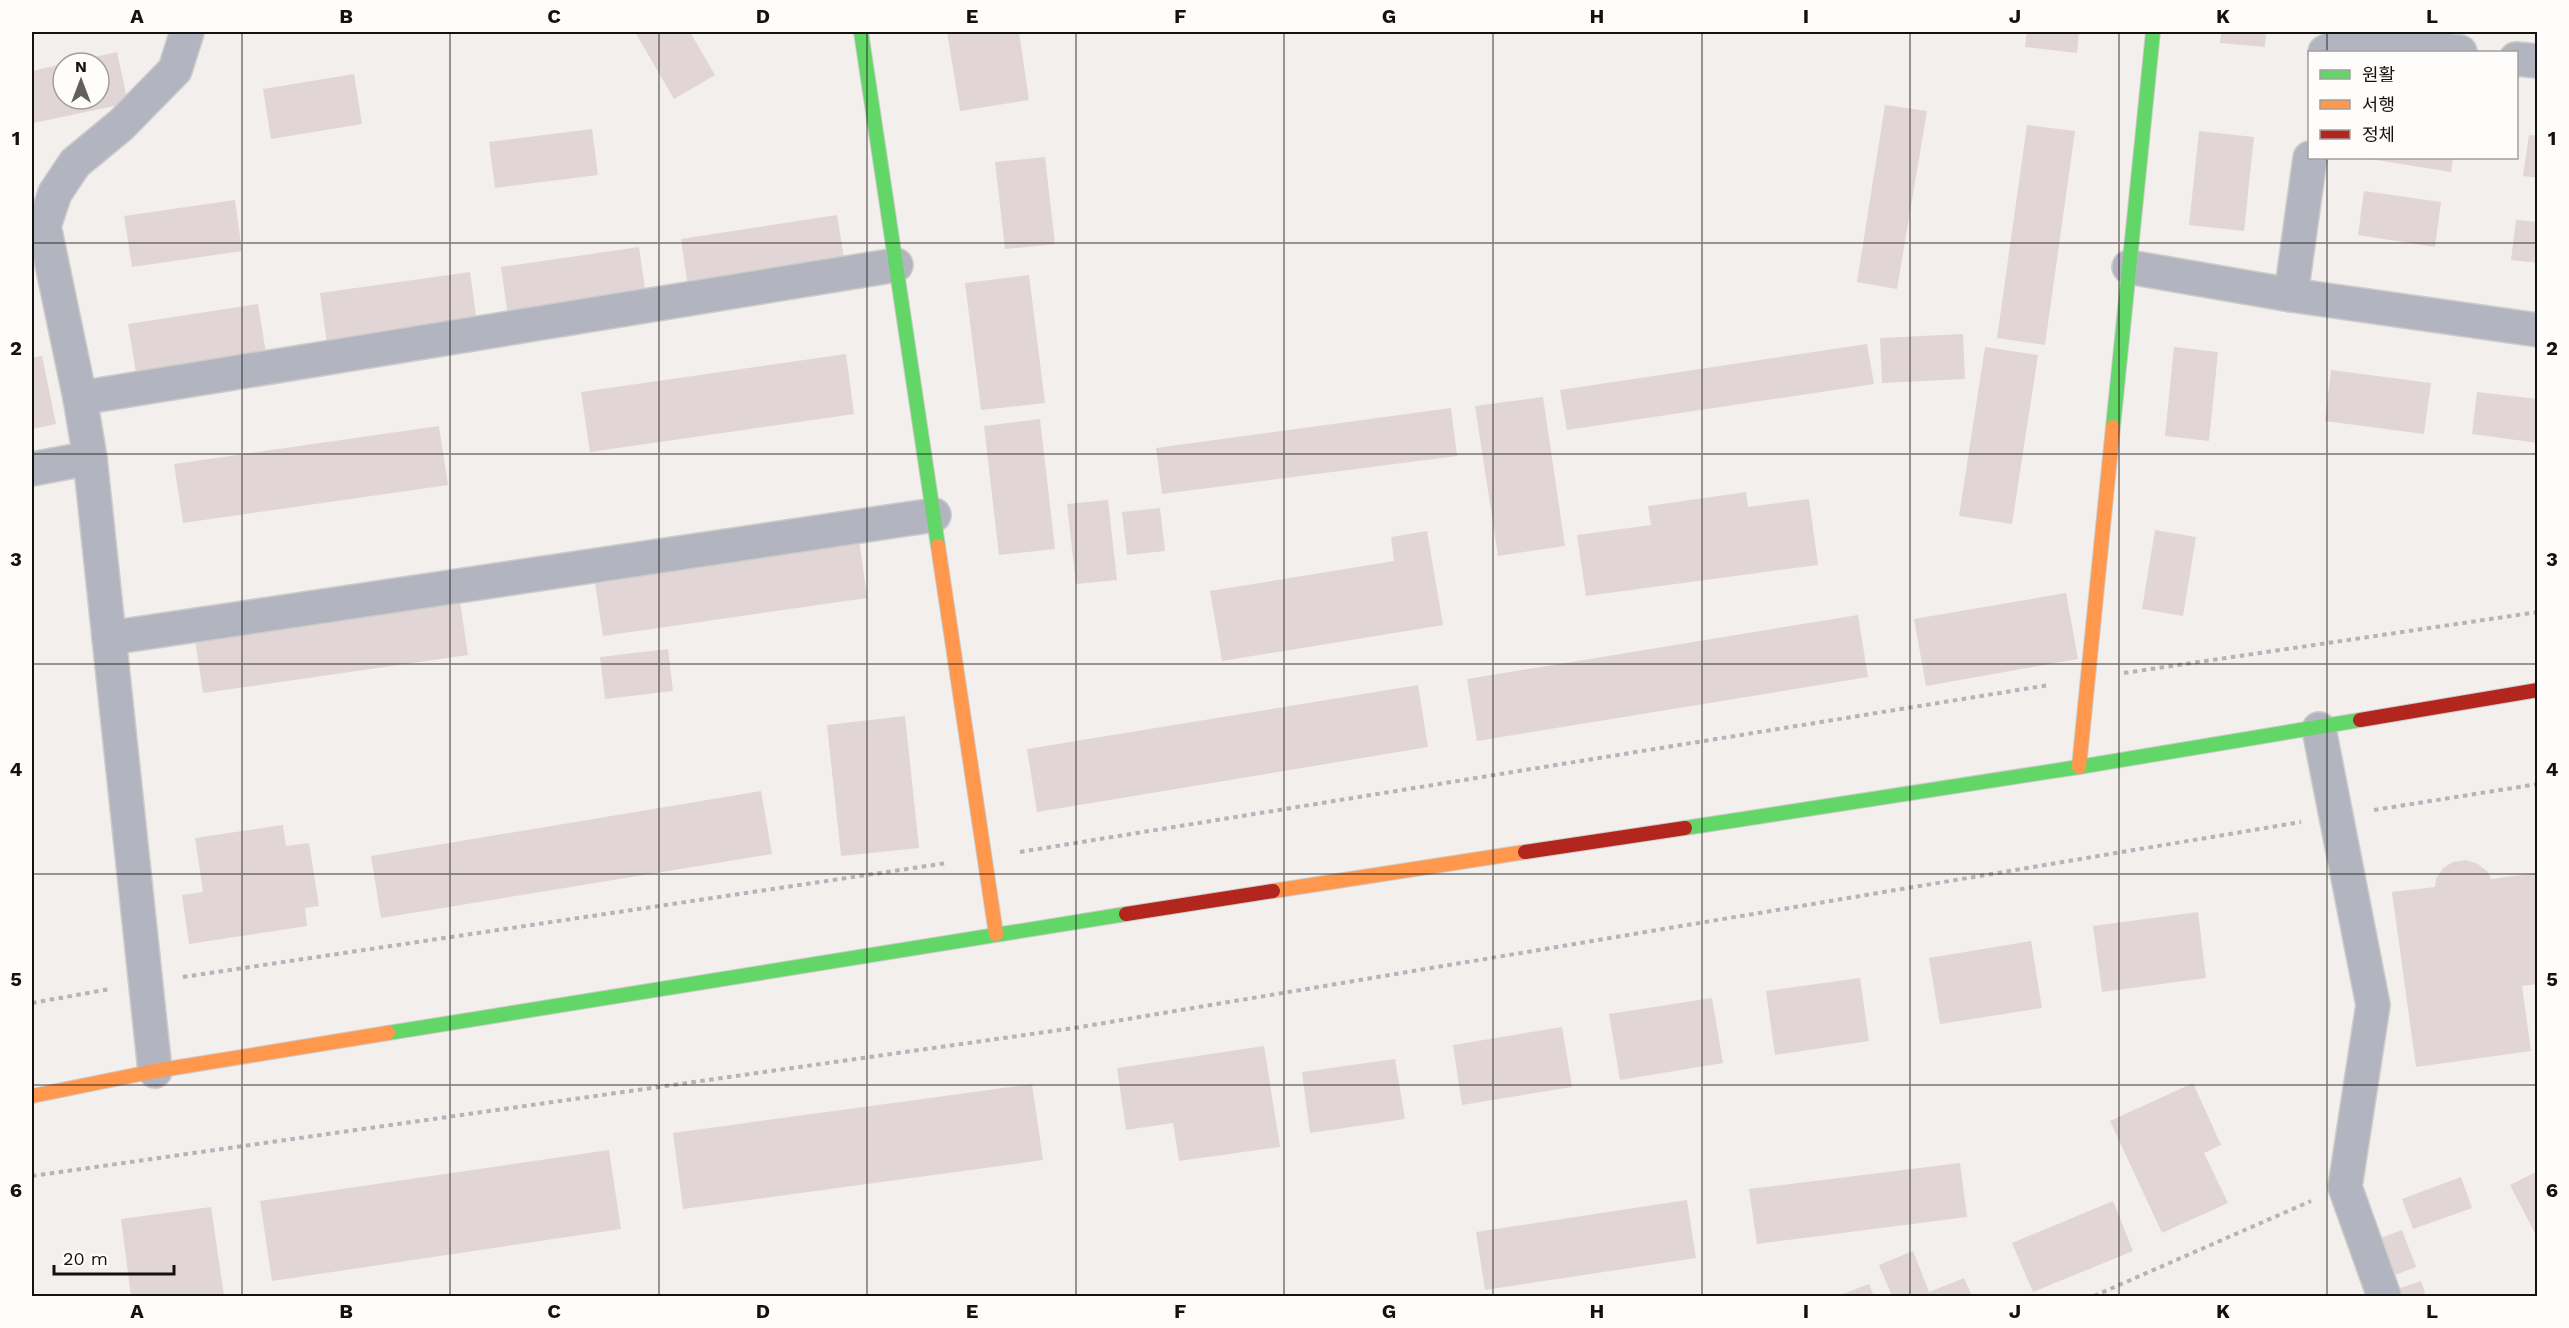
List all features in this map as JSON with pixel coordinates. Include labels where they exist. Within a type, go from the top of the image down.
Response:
[{"type":"main road","points":[[861,32],[996,934]]},
{"type":"main road","points":[[2079,767],[2153,32]]},
{"type":"main road","points":[[32,1096],[155,1071],[996,934],[2079,767],[2319,729],[2538,690]]},
{"type":"street","points":[[155,1071],[90,458],[80,398],[44,226],[55,193],[75,163],[121,124],[175,70],[187,32]]},
{"type":"street","points":[[2327,51],[2349,40],[2451,51]]},
{"type":"street","points":[[2518,59],[2538,61]]},
{"type":"street","points":[[2291,295],[2310,159]]},
{"type":"street","points":[[80,398],[896,265]]},
{"type":"street","points":[[2129,267],[2291,295],[2538,330]]},
{"type":"street","points":[[32,469],[90,458]]},
{"type":"street","points":[[109,638],[934,515]]},
{"type":"street","points":[[2319,729],[2373,1005],[2345,1187],[2384,1296]]},
{"type":"path","points":[[32,1003],[147,982],[985,858],[2088,679],[2538,612]]},
{"type":"path","points":[[32,1176],[1074,1029],[2538,784]]},
{"type":"path","points":[[2094,1296],[2345,1187]]},
{"type":"building","points":[[635,32],[690,32],[715,75],[674,99]]},
{"type":"building","points":[[947,32],[1019,32],[1029,100],[960,111]]},
{"type":"building","points":[[2027,32],[2079,32],[2077,53],[2025,47]]},
{"type":"building","points":[[2221,32],[2266,32],[2265,47],[2220,43]]},
{"type":"building","points":[[117,52],[128,103],[111,107],[111,53]]},
{"type":"building","points":[[51,67],[51,111],[90,111],[34,123],[32,71]]},
{"type":"building","points":[[354,74],[362,124],[271,139],[263,89]]},
{"type":"building","points":[[1885,105],[1927,111],[1897,289],[1857,282]]},
{"type":"building","points":[[2027,125],[2075,131],[2045,345],[1997,338]]},
{"type":"building","points":[[592,129],[598,175],[495,188],[489,142]]},
{"type":"building","points":[[2199,131],[2254,137],[2244,231],[2189,225]]},
{"type":"building","points":[[2529,135],[2538,136],[2538,178],[2523,176]]},
{"type":"building","points":[[1045,157],[1055,244],[1005,249],[995,162]]},
{"type":"building","points":[[2370,159],[2453,159],[2451,172]]},
{"type":"building","points":[[2364,191],[2441,202],[2435,247],[2358,235]]},
{"type":"building","points":[[235,200],[242,251],[132,267],[124,216]]},
{"type":"building","points":[[837,215],[845,264],[688,288],[681,239]]},
{"type":"building","points":[[2516,220],[2538,222],[2538,263],[2511,260]]},
{"type":"building","points":[[639,247],[646,296],[508,317],[501,267]]},
{"type":"building","points":[[470,272],[477,323],[327,344],[320,293]]},
{"type":"building","points":[[1029,275],[1045,403],[981,410],[965,283]]},
{"type":"building","points":[[258,304],[266,353],[136,373],[128,324]]},
{"type":"building","points":[[1963,334],[1965,379],[1882,383],[1880,338]]},
{"type":"building","points":[[1867,344],[1874,384],[1567,430],[1560,390]]},
{"type":"building","points":[[1985,347],[2038,355],[2012,524],[1959,516]]},
{"type":"building","points":[[2174,347],[2218,352],[2209,441],[2165,436]]},
{"type":"building","points":[[846,354],[854,414],[590,452],[581,392]]},
{"type":"building","points":[[42,356],[56,424],[32,429],[32,358]]},
{"type":"building","points":[[2331,370],[2431,383],[2424,434],[2325,421]]},
{"type":"building","points":[[2477,392],[2538,399],[2538,443],[2472,434]]},
{"type":"building","points":[[1543,397],[1565,546],[1498,556],[1475,406]]},
{"type":"building","points":[[1451,408],[1457,456],[1162,494],[1156,448]]},
{"type":"building","points":[[1040,419],[1055,549],[999,555],[984,426]]},
{"type":"building","points":[[439,426],[448,485],[183,523],[174,464]]},
{"type":"building","points":[[1746,492],[1748,507],[1809,499],[1818,565],[1586,596],[1577,535],[1651,525],[1648,506]]},
{"type":"building","points":[[1108,500],[1117,580],[1076,584],[1067,504]]},
{"type":"building","points":[[1160,508],[1165,551],[1127,555],[1122,512]]},
{"type":"building","points":[[2155,530],[2196,537],[2183,616],[2142,609]]},
{"type":"building","points":[[1427,531],[1443,625],[1222,661],[1210,591],[1394,561],[1391,537]]},
{"type":"building","points":[[859,539],[867,598],[603,636],[594,577]]},
{"type":"building","points":[[2066,593],[2078,659],[1926,686],[1914,619]]},
{"type":"building","points":[[459,595],[468,655],[203,693],[194,633]]},
{"type":"building","points":[[1858,615],[1868,677],[1477,741],[1467,679]]},
{"type":"building","points":[[668,649],[673,691],[605,699],[600,657]]},
{"type":"building","points":[[1418,685],[1428,747],[1037,812],[1027,749]]},
{"type":"building","points":[[905,716],[919,848],[841,856],[827,725]]},
{"type":"building","points":[[761,791],[772,854],[381,918],[371,856]]},
{"type":"building","points":[[283,825],[286,846],[309,843],[319,906],[305,908],[307,926],[189,944],[182,895],[203,892],[195,838]]},
{"type":"building","points":[[2466,860],[2478,864],[2488,872],[2491,879],[2538,873],[2538,984],[2522,986],[2531,1051],[2416,1067],[2392,892],[2435,887],[2436,879],[2443,868],[2453,862]]},
{"type":"building","points":[[2198,912],[2206,978],[2102,992],[2093,926]]},
{"type":"building","points":[[2031,941],[2042,1008],[1940,1024],[1929,958]]},
{"type":"building","points":[[1860,978],[1869,1041],[1775,1055],[1766,991]]},
{"type":"building","points":[[1712,998],[1723,1063],[1620,1080],[1609,1014]]},
{"type":"building","points":[[1562,1027],[1572,1087],[1462,1105],[1453,1045]]},
{"type":"building","points":[[1264,1046],[1280,1147],[1179,1161],[1173,1123],[1126,1130],[1117,1068]]},
{"type":"building","points":[[1395,1059],[1405,1119],[1310,1133],[1302,1072]]},
{"type":"building","points":[[2193,1083],[2221,1145],[2204,1153],[2228,1203],[2162,1233],[2110,1121]]},
{"type":"building","points":[[1032,1084],[1043,1160],[683,1209],[673,1133]]},
{"type":"building","points":[[609,1150],[621,1229],[272,1281],[260,1201]]},
{"type":"building","points":[[1960,1163],[1967,1217],[1757,1244],[1749,1189]]},
{"type":"building","points":[[2538,1171],[2538,1239],[2510,1185]]},
{"type":"building","points":[[2461,1177],[2472,1208],[2413,1229],[2402,1199]]},
{"type":"building","points":[[1687,1200],[1696,1258],[1485,1290],[1476,1232]]},
{"type":"building","points":[[2113,1201],[2133,1251],[2033,1292],[2012,1243]]},
{"type":"building","points":[[211,1207],[224,1296],[131,1296],[121,1219]]},
{"type":"building","points":[[2402,1230],[2416,1267],[2387,1278],[2373,1241]]},
{"type":"building","points":[[1913,1251],[1929,1292],[1964,1278],[1972,1296],[1892,1296],[1879,1265]]},
{"type":"building","points":[[2421,1281],[2426,1296],[2391,1296],[2389,1292]]},
{"type":"building","points":[[1869,1284],[1874,1296],[1837,1296]]},
{"type":"traffic: fast","points":[[861,32],[938,546]]},
{"type":"traffic: fast","points":[[2113,427],[2153,32]]},
{"type":"traffic: fast","points":[[1685,828],[2079,767],[2360,720]]},
{"type":"traffic: fast","points":[[388,1033],[1126,914]]},
{"type":"traffic: slow","points":[[2079,767],[2113,427]]},
{"type":"traffic: slow","points":[[938,546],[996,934]]},
{"type":"traffic: slow","points":[[1273,891],[1525,852]]},
{"type":"traffic: slow","points":[[32,1096],[155,1071],[388,1033]]},
{"type":"traffic: jam","points":[[2360,720],[2538,690]]},
{"type":"traffic: jam","points":[[1525,852],[1685,828]]},
{"type":"traffic: jam","points":[[1126,914],[1273,891]]}]
